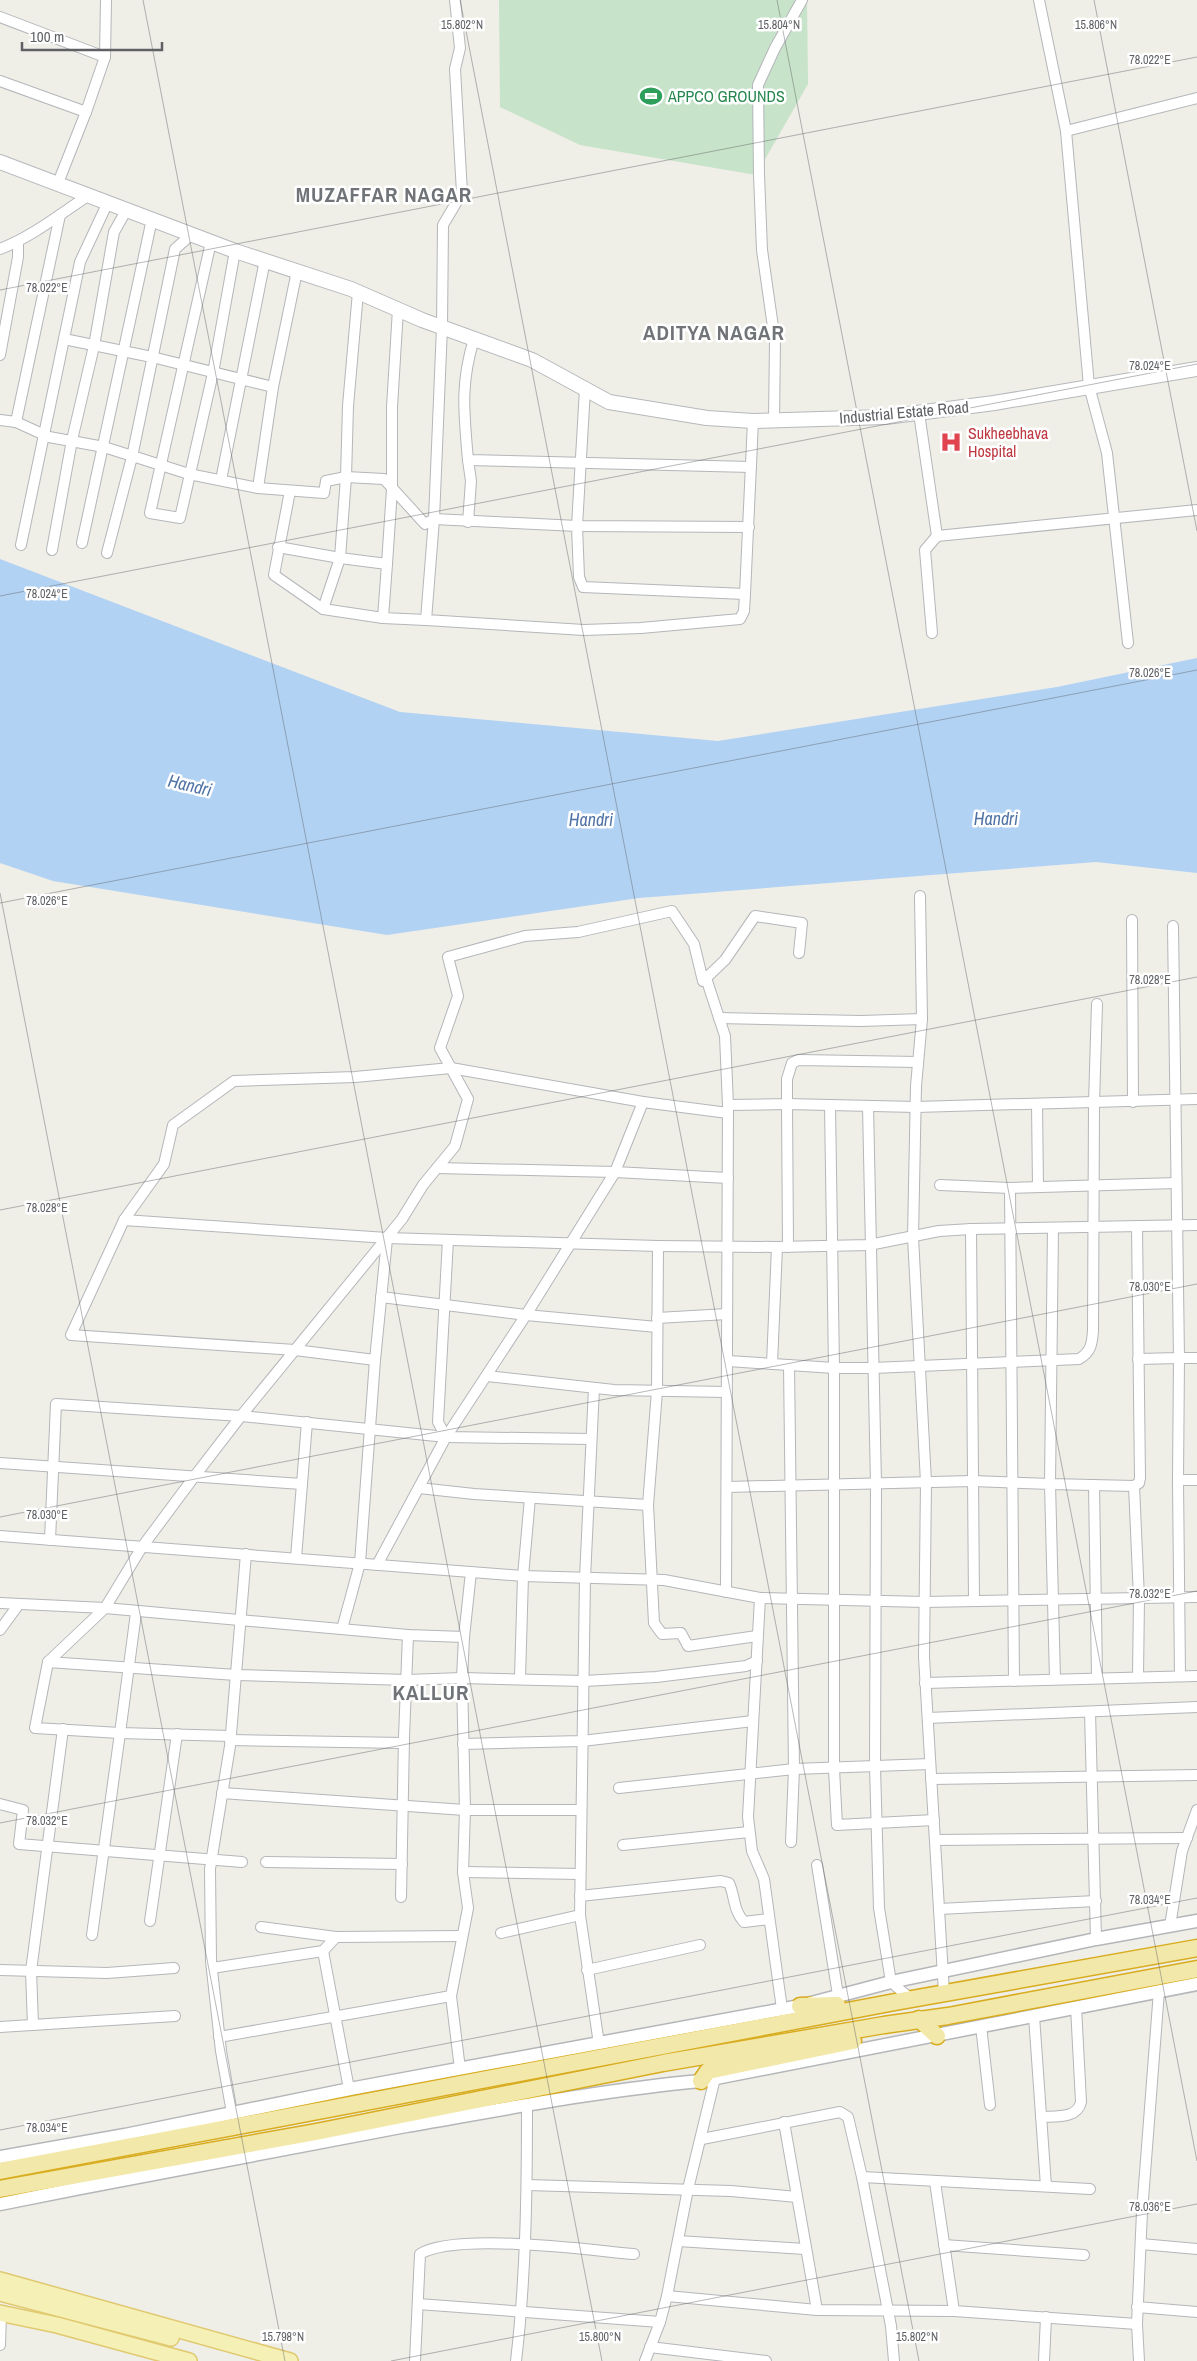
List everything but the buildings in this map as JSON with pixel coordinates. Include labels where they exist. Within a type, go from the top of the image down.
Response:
[{"type":"highway","points":[[0,2171],[944,1993],[1197,1948]]},
{"type":"highway","points":[[0,2189],[316,2132],[663,2063],[884,2024],[957,2015],[1197,1969]]},
{"type":"highway","points":[[800,2006],[882,2005]]},
{"type":"highway","points":[[919,2019],[937,2036]]},
{"type":"highway","points":[[708,2080],[708,2071],[859,2040],[884,2024]]},
{"type":"main road","name":"Industrial Estate Road","points":[[0,162],[235,251],[297,270],[358,292],[442,327],[532,360],[609,402],[707,418],[753,422],[886,417],[994,403],[1197,369]]},
{"type":"main road","points":[[0,2280],[290,2361]]},
{"type":"main road","points":[[0,2293],[259,2361]]},
{"type":"main road","points":[[1,2313],[57,2325],[164,2358],[189,2361]]},
{"type":"street","points":[[58,183],[105,57],[106,0]]},
{"type":"street","points":[[426,620],[434,519],[442,327],[443,225],[462,193],[455,69],[460,48],[455,0]]},
{"type":"street","points":[[774,421],[775,341],[762,250],[758,175],[758,86],[775,48],[802,0]]},
{"type":"street","points":[[1039,0],[1066,131],[1089,386],[1107,453],[1128,644]]},
{"type":"street","points":[[0,17],[105,57]]},
{"type":"street","points":[[0,81],[86,112]]},
{"type":"street","points":[[1066,131],[1197,98]]},
{"type":"street","points":[[0,249],[18,242],[47,226],[89,196]]},
{"type":"street","points":[[21,544],[42,434],[80,262],[108,202]]},
{"type":"street","points":[[52,550],[72,440],[94,346],[114,232],[127,209]]},
{"type":"street","points":[[16,422],[60,215]]},
{"type":"street","points":[[82,543],[152,218]]},
{"type":"street","points":[[107,553],[132,457],[175,249],[192,234]]},
{"type":"street","points":[[0,355],[18,257],[18,242]]},
{"type":"street","points":[[211,242],[150,512],[180,518],[213,373],[235,251]]},
{"type":"street","points":[[220,480],[265,260]]},
{"type":"street","points":[[258,488],[273,387],[297,270]]},
{"type":"street","points":[[323,609],[340,558],[346,477],[348,406],[358,292]]},
{"type":"street","points":[[383,618],[392,489],[392,407],[398,309]]},
{"type":"street","points":[[64,339],[152,357],[273,387]]},
{"type":"street","points":[[468,522],[471,481],[463,400],[466,366],[474,339]]},
{"type":"street","points":[[585,389],[577,526],[579,578],[583,587],[746,594]]},
{"type":"street","points":[[919,413],[937,536]]},
{"type":"street","points":[[0,420],[16,422],[54,438],[104,447],[189,474],[258,488],[324,494],[326,481],[346,477],[384,480],[425,524],[434,519],[577,526],[749,527]]},
{"type":"street","points":[[290,492],[274,575],[323,609],[383,618],[584,630],[691,624],[740,619],[744,611],[746,594],[753,422]]},
{"type":"street","points":[[468,460],[751,466]]},
{"type":"street","points":[[932,633],[925,550],[937,536],[1197,510]]},
{"type":"street","points":[[278,547],[387,564]]},
{"type":"street","points":[[920,896],[922,1019],[916,1107],[913,1237],[926,1482],[925,1683],[944,1993]]},
{"type":"street","points":[[404,1743],[230,1738],[35,1728],[48,1662],[105,1608],[142,1548],[194,1477],[241,1416],[387,1238],[455,1146],[468,1099],[440,1048],[458,996],[448,957],[525,936],[578,932],[672,911],[694,944],[703,981],[725,960],[755,916],[802,923],[799,953]]},
{"type":"street","points":[[1132,920],[1133,1102]]},
{"type":"street","points":[[1173,926],[1179,1358],[1180,1676]]},
{"type":"street","points":[[706,978],[725,1036],[728,1109],[726,1592]]},
{"type":"street","points":[[728,1361],[834,1368],[873,1368],[1050,1361],[1079,1359],[1086,1355],[1092,1347],[1094,1103],[1097,1004]]},
{"type":"street","points":[[719,1018],[922,1019]]},
{"type":"street","points":[[788,1247],[788,1104],[789,1070],[792,1063],[798,1060],[918,1062]]},
{"type":"street","points":[[375,1360],[295,1350],[71,1335],[124,1220],[164,1164],[173,1125],[234,1081],[355,1077],[450,1068],[643,1102],[728,1109],[788,1104],[916,1107],[1197,1099]]},
{"type":"street","points":[[377,1565],[446,1437],[526,1315],[615,1172],[643,1102]]},
{"type":"street","points":[[1037,1104],[1038,1187]]},
{"type":"street","points":[[830,1105],[834,1368],[832,1600],[834,1769],[837,1825],[934,1820]]},
{"type":"street","points":[[868,1106],[869,1245],[876,1484],[874,1767],[879,1908],[891,1982],[912,2000]]},
{"type":"street","points":[[437,1168],[615,1172],[728,1178]]},
{"type":"street","points":[[940,1185],[1010,1188],[1176,1183]]},
{"type":"street","points":[[1010,1188],[1012,1482],[1015,1600],[1014,1681]]},
{"type":"street","points":[[124,1220],[387,1238],[658,1246],[777,1247],[869,1245],[971,1229],[1197,1225]]},
{"type":"street","points":[[727,1487],[973,1481],[1134,1486],[1139,1483],[1137,1226]]},
{"type":"street","points":[[1053,1228],[1050,1484],[1055,1680]]},
{"type":"street","points":[[971,1229],[974,1601]]},
{"type":"street","points":[[342,1629],[360,1563],[375,1360],[387,1238]]},
{"type":"street","points":[[446,1437],[438,1422],[448,1240]]},
{"type":"street","points":[[658,1246],[657,1391],[648,1505],[654,1623],[662,1634],[682,1633],[688,1646],[757,1636]]},
{"type":"street","points":[[772,1364],[777,1247]]},
{"type":"street","points":[[381,1297],[526,1315],[657,1322],[727,1314]]},
{"type":"street","points":[[1138,1359],[1197,1358]]},
{"type":"street","points":[[789,1365],[794,1769],[792,1842]]},
{"type":"street","points":[[487,1376],[594,1388],[727,1392]]},
{"type":"street","points":[[594,1388],[585,1578],[580,1810],[580,1915],[599,2044]]},
{"type":"street","points":[[50,1540],[56,1404],[241,1416],[446,1437],[591,1439]]},
{"type":"street","points":[[296,1558],[307,1422]]},
{"type":"street","points":[[0,1463],[302,1484]]},
{"type":"street","points":[[1178,1480],[1197,1480]]},
{"type":"street","points":[[1094,1485],[1097,1678]]},
{"type":"street","points":[[1134,1486],[1139,1598],[1138,1677]]},
{"type":"street","points":[[419,1488],[530,1498],[648,1505]]},
{"type":"street","points":[[520,1678],[522,1576],[530,1498]]},
{"type":"street","points":[[0,1536],[522,1576],[653,1580],[760,1598],[925,1602],[1197,1597]]},
{"type":"street","points":[[232,2113],[219,2037],[212,1968],[212,1860],[230,1738],[246,1554]]},
{"type":"street","points":[[460,2069],[451,1996],[468,1908],[463,1872],[462,1678],[471,1572]]},
{"type":"street","points":[[760,1598],[750,1773],[749,1832],[752,1851],[764,1879],[782,2009]]},
{"type":"street","points":[[0,1603],[105,1608],[136,1613],[464,1637]]},
{"type":"street","points":[[0,1630],[19,1604]]},
{"type":"street","points":[[92,1934],[136,1613]]},
{"type":"street","points":[[401,1897],[408,1634]]},
{"type":"street","points":[[48,1662],[236,1676],[407,1680],[520,1678],[584,1681],[664,1676],[746,1666],[757,1661]]},
{"type":"street","points":[[925,1683],[1197,1676]]},
{"type":"street","points":[[928,1718],[1197,1707]]},
{"type":"street","points":[[1090,1712],[1096,1938]]},
{"type":"street","points":[[463,1744],[582,1741],[753,1722]]},
{"type":"street","points":[[33,2025],[31,1971],[63,1730]]},
{"type":"street","points":[[150,1921],[158,1854],[177,1734]]},
{"type":"street","points":[[619,1788],[794,1769],[930,1764]]},
{"type":"street","points":[[931,1779],[1197,1775]]},
{"type":"street","points":[[222,1793],[464,1810],[580,1810]]},
{"type":"street","points":[[0,1804],[22,1810],[19,1844],[242,1862]]},
{"type":"street","points":[[1170,1926],[1182,1851],[1197,1810]]},
{"type":"street","points":[[623,1845],[749,1832]]},
{"type":"street","points":[[935,1840],[1187,1838]]},
{"type":"street","points":[[266,1862],[402,1864]]},
{"type":"street","points":[[816,1865],[838,1995]]},
{"type":"street","points":[[463,1872],[580,1874]]},
{"type":"street","points":[[580,1896],[721,1881],[729,1883],[738,1915],[744,1922],[769,1919]]},
{"type":"street","points":[[939,1909],[1096,1900]]},
{"type":"street","points":[[501,1933],[580,1915]]},
{"type":"street","points":[[0,2157],[349,2089],[800,2006],[891,1982],[1096,1938],[1197,1921]]},
{"type":"street","points":[[261,1926],[336,1937],[462,1936]]},
{"type":"street","points":[[212,1968],[323,1951],[336,1937]]},
{"type":"street","points":[[588,1970],[700,1945]]},
{"type":"street","points":[[323,1951],[349,2089]]},
{"type":"street","points":[[0,1970],[107,1973],[174,1968]]},
{"type":"street","points":[[0,2204],[252,2154],[628,2088],[708,2080],[1197,1984]]},
{"type":"street","points":[[1138,2361],[1137,2324],[1142,2212],[1159,1991]]},
{"type":"street","points":[[219,2037],[451,1996]]},
{"type":"street","points":[[1041,2117],[1075,2113],[1080,2108],[1082,2102],[1076,2007]]},
{"type":"street","points":[[0,2027],[175,2016]]},
{"type":"street","points":[[1034,2016],[1046,2186]]},
{"type":"street","points":[[982,2026],[990,2105]]},
{"type":"street","points":[[645,2361],[660,2322],[667,2296],[688,2190],[702,2139],[708,2080]]},
{"type":"street","points":[[516,2361],[522,2311],[525,2246],[527,2185],[526,2106]]},
{"type":"street","points":[[702,2139],[840,2112],[848,2117],[862,2177],[887,2309],[894,2361]]},
{"type":"street","points":[[784,2122],[817,2310]]},
{"type":"street","points":[[862,2177],[1090,2189]]},
{"type":"street","points":[[935,2182],[954,2311]]},
{"type":"street","points":[[527,2185],[688,2190],[796,2197]]},
{"type":"street","points":[[678,2241],[805,2249]]},
{"type":"street","points":[[415,2361],[420,2254],[430,2248],[471,2243],[634,2254]]},
{"type":"street","points":[[1141,2244],[1197,2249]]},
{"type":"street","points":[[944,2245],[1084,2255]]},
{"type":"street","points":[[667,2296],[845,2312],[887,2309],[954,2311],[1137,2324]]},
{"type":"street","points":[[418,2304],[660,2322]]},
{"type":"street","points":[[1138,2308],[1197,2312]]},
{"type":"street","points":[[0,2345],[1,2313]]},
{"type":"street","points":[[1044,2361],[1046,2317]]},
{"type":"street","points":[[650,2347],[712,2358],[766,2361]]},
{"type":"green space","name":"APPCO GROUNDS","points":[[499,0],[807,0],[808,84],[756,175],[580,145],[500,107]]},
{"type":"water","name":"Handri","points":[[0,559],[400,712],[718,741],[1057,687],[1197,658],[1197,873],[1096,862],[639,898],[387,935],[53,881],[0,863]]},
{"type":"place","name":"APPCO GROUNDS","points":[[651,96]]},
{"type":"place","name":"Sukheebhava Hospital","points":[[951,442]]},
{"type":"district","name":"MUZAFFAR NAGAR","points":[[384,194]]},
{"type":"district","name":"ADITYA NAGAR","points":[[714,332]]},
{"type":"district","name":"KALLUR","points":[[431,1692]]}]
